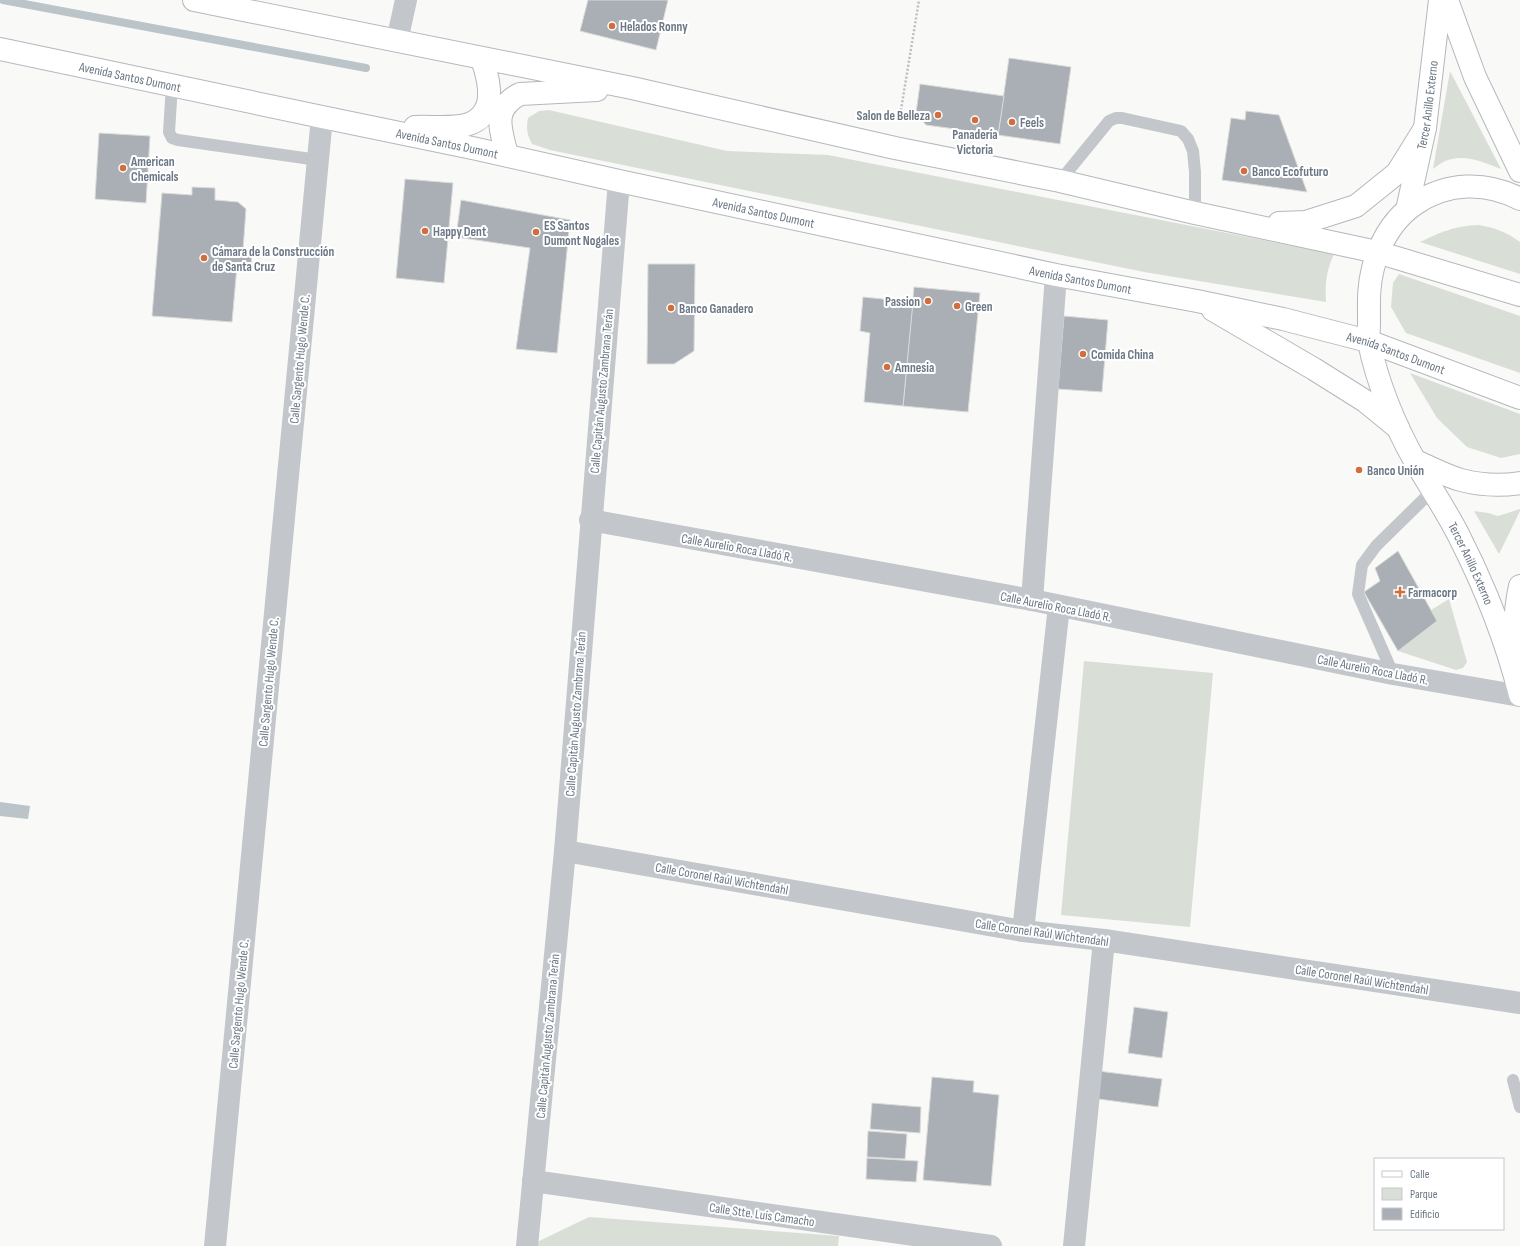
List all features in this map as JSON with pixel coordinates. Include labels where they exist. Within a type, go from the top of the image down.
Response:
[{"type":"main road","points":[[194,0],[632,88],[895,148],[1060,181],[1195,213],[1378,252],[1520,295]]},
{"type":"main road","name":"Tercer Anillo Externo","points":[[1407,210],[1425,128],[1440,0]]},
{"type":"main road","points":[[1447,0],[1475,77],[1520,171]]},
{"type":"main road","name":"Avenida Santos Dumont","points":[[0,49],[507,155],[619,181],[1056,275],[1197,301],[1283,319],[1368,341],[1520,398]]},
{"type":"main road","points":[[372,127],[466,125],[478,119],[486,110],[490,97],[489,78],[482,59]]},
{"type":"main road","points":[[507,155],[501,133],[500,120],[502,108],[510,99],[520,94],[540,92],[632,88]]},
{"type":"main road","points":[[1246,224],[1306,222],[1356,206],[1397,173],[1425,128]]},
{"type":"main road","name":"Tercer Anillo Externo","points":[[1520,199],[1506,192],[1485,187],[1464,186],[1444,190],[1424,198],[1407,210],[1390,229],[1378,252],[1369,284],[1368,341],[1379,378],[1399,429],[1415,461],[1458,534],[1479,579],[1498,625],[1514,672],[1520,696]]},
{"type":"main road","points":[[1197,301],[1322,373],[1365,401],[1399,429]]},
{"type":"main road","points":[[1415,461],[1460,480],[1481,484],[1509,485],[1520,483]]},
{"type":"main road","name":"Tercer Anillo Externo","points":[[1514,672],[1514,636],[1517,598],[1520,586]]},
{"type":"street","points":[[397,42],[406,0]]},
{"type":"street","name":"Calle Sargento Hugo Wende C.","points":[[215,1246],[322,117]]},
{"type":"street","name":"Calle Capitán Augusto Zambrana Terán","points":[[526,1246],[564,851],[619,181]]},
{"type":"street","points":[[1032,600],[1056,275]]},
{"type":"street","name":"Calle Aurelio Roca Lladó R.","points":[[590,520],[1032,600],[1393,674],[1520,696]]},
{"type":"street","points":[[1023,931],[1058,606]]},
{"type":"street","name":"Calle Coronel Raúl Wichtendahl","points":[[564,851],[1023,931],[1104,940],[1520,1003]]},
{"type":"street","points":[[1074,1246],[1104,940]]},
{"type":"street","name":"Calle Stte. Luis Camacho","points":[[533,1181],[991,1246]]},
{"type":"lane","points":[[172,85],[169,132],[172,138],[318,160]]},
{"type":"lane","points":[[1060,181],[1109,121],[1116,118],[1181,131],[1188,139],[1192,151],[1195,172],[1195,213]]},
{"type":"lane","points":[[1393,674],[1358,594],[1362,565],[1376,546],[1433,490]]},
{"type":"lane","points":[[1513,1080],[1520,1107]]},
{"type":"path","points":[[895,148],[919,0]]},
{"type":"green space","points":[[1450,71],[1501,169],[1477,160],[1458,158],[1447,160],[1433,169]]},
{"type":"green space","points":[[549,110],[727,151],[828,155],[1334,254],[1329,266],[1327,278],[1326,302],[1144,272],[550,150],[532,144],[527,128],[528,118],[539,111]]},
{"type":"green space","points":[[1479,225],[1501,231],[1520,242],[1520,274],[1420,242],[1448,230]]},
{"type":"green space","points":[[1399,274],[1520,316],[1520,373],[1406,333],[1391,307],[1393,283]]},
{"type":"green space","points":[[1410,373],[1520,414],[1520,454],[1501,458],[1467,447],[1437,418]]},
{"type":"green space","points":[[1520,509],[1499,554],[1474,511],[1498,516]]},
{"type":"green space","points":[[1449,599],[1467,662],[1463,668],[1456,670],[1398,651],[1431,610]]},
{"type":"green space","points":[[1084,661],[1213,673],[1190,927],[1061,915]]},
{"type":"green space","points":[[589,1217],[839,1236],[838,1246],[533,1246],[533,1244]]},
{"type":"shaded area","points":[[0,802],[30,806],[28,819],[0,816]]},
{"type":"building","points":[[588,0],[668,0],[656,50],[580,31]]},
{"type":"building","points":[[1009,58],[1071,67],[1060,144],[998,135]]},
{"type":"building","points":[[920,84],[1004,96],[998,135],[926,125],[916,113]]},
{"type":"building","points":[[1246,111],[1279,115],[1307,192],[1222,180],[1231,118],[1245,120]]},
{"type":"building","name":"American Chemicals","points":[[99,133],[150,136],[146,203],[95,199]]},
{"type":"building","name":"Happy Dent","points":[[405,179],[453,183],[444,283],[396,278]]},
{"type":"building","name":"Cámara de la Construcción de Santa Cruz","points":[[192,187],[215,188],[215,200],[238,202],[246,209],[243,250],[252,251],[251,267],[237,266],[232,322],[152,316],[162,193],[192,195]]},
{"type":"building","points":[[461,200],[570,220],[557,353],[516,349],[530,248],[456,237]]},
{"type":"building","name":"Banco Ganadero","points":[[648,264],[695,264],[694,351],[674,364],[647,364]]},
{"type":"building","points":[[914,287],[980,293],[968,412],[903,406]]},
{"type":"building","name":"Amnesia","points":[[863,297],[913,302],[903,406],[864,402],[870,333],[860,331]]},
{"type":"building","name":"Comida China","points":[[1064,316],[1108,320],[1102,392],[1058,389]]},
{"type":"building","points":[[1398,551],[1437,621],[1398,651],[1364,592],[1380,581],[1375,568]]},
{"type":"building","points":[[1134,1007],[1168,1012],[1162,1058],[1128,1053]]},
{"type":"building","points":[[1098,1071],[1162,1079],[1158,1107],[1091,1098]]},
{"type":"building","points":[[932,1077],[974,1081],[973,1092],[999,1095],[991,1186],[923,1180]]},
{"type":"building","points":[[872,1103],[921,1107],[920,1133],[870,1129]]},
{"type":"building","points":[[868,1131],[907,1134],[905,1159],[867,1157]]},
{"type":"building","points":[[867,1158],[918,1161],[916,1182],[866,1179]]},
{"type":"waterway","points":[[3,0],[366,68]]},
{"type":"place","name":"Helados Ronny","points":[[612,26]]},
{"type":"place","name":"Salon de Belleza","points":[[938,115]]},
{"type":"place","name":"Panadería Victoria","points":[[975,120]]},
{"type":"place","name":"Feels","points":[[1012,122]]},
{"type":"place","name":"American Chemicals","points":[[123,168]]},
{"type":"place","name":"Banco Ecofuturo","points":[[1244,171]]},
{"type":"place","name":"Happy Dent","points":[[425,231]]},
{"type":"place","name":"ES Santos Dumont Nogales","points":[[536,232]]},
{"type":"place","name":"Cámara de la Construcción de Santa Cruz","points":[[204,258]]},
{"type":"place","name":"Passion","points":[[928,301]]},
{"type":"place","name":"Green","points":[[957,306]]},
{"type":"place","name":"Banco Ganadero","points":[[671,308]]},
{"type":"place","name":"Comida China","points":[[1083,354]]},
{"type":"place","name":"Amnesia","points":[[887,367]]},
{"type":"place","name":"Banco Unión","points":[[1359,470]]},
{"type":"place","name":"Farmacorp","points":[[1400,592]]}]
